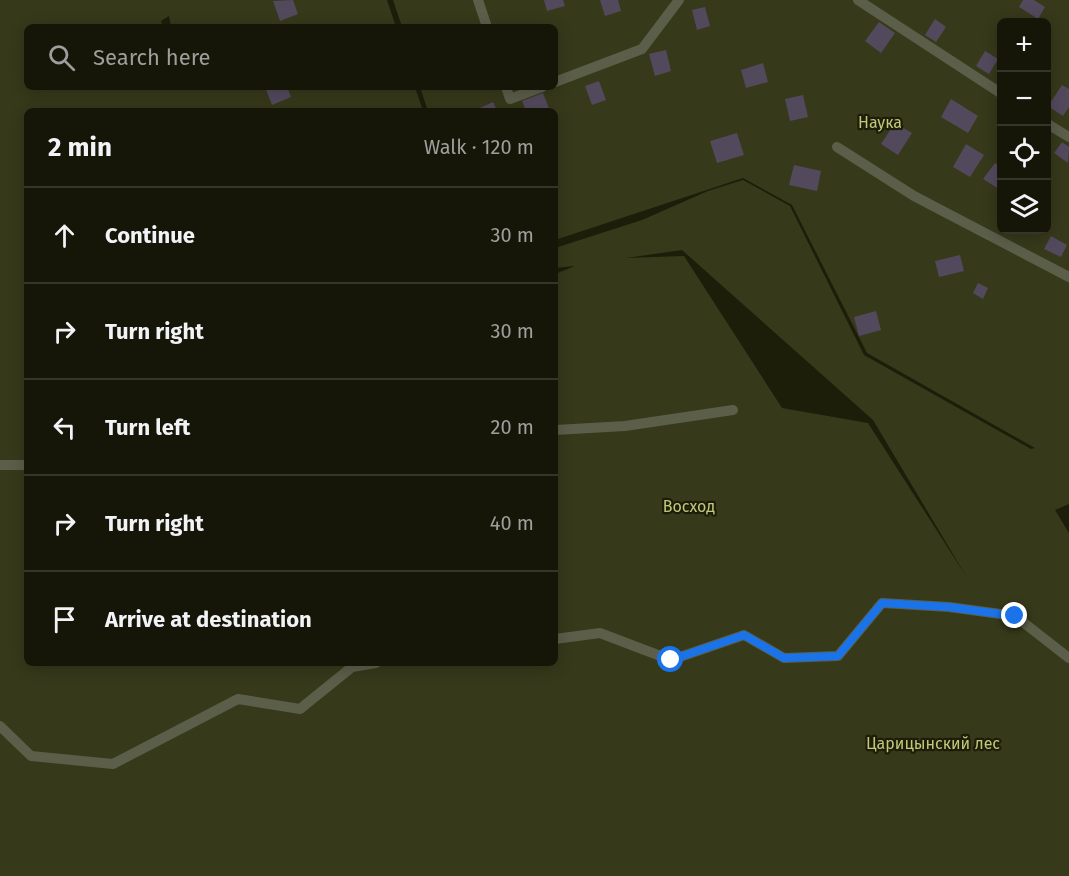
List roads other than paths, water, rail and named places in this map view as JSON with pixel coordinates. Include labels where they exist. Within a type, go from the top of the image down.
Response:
[{"type":"lane","points":[[478,0],[486,24]]},
{"type":"lane","points":[[558,81],[642,49],[679,0]]},
{"type":"lane","points":[[858,0],[997,91]]},
{"type":"lane","points":[[507,90],[510,99],[534,90]]},
{"type":"lane","points":[[1051,126],[1069,137]]},
{"type":"lane","points":[[837,147],[914,196],[1069,278]]},
{"type":"lane","points":[[558,430],[625,426],[733,410]]},
{"type":"lane","points":[[0,465],[24,465]]},
{"type":"lane","points":[[558,639],[600,633],[671,660],[744,635],[784,658],[838,656],[882,603],[949,607],[1015,616],[1069,658]]},
{"type":"lane","points":[[0,726],[31,756],[112,764],[238,699],[300,709],[352,667],[358,666]]},
{"type":"park label","name":"Наука","points":[[880,122]]},
{"type":"park label","name":"Восход","points":[[689,506]]},
{"type":"park label","name":"Царицынский лес","points":[[933,743]]}]
